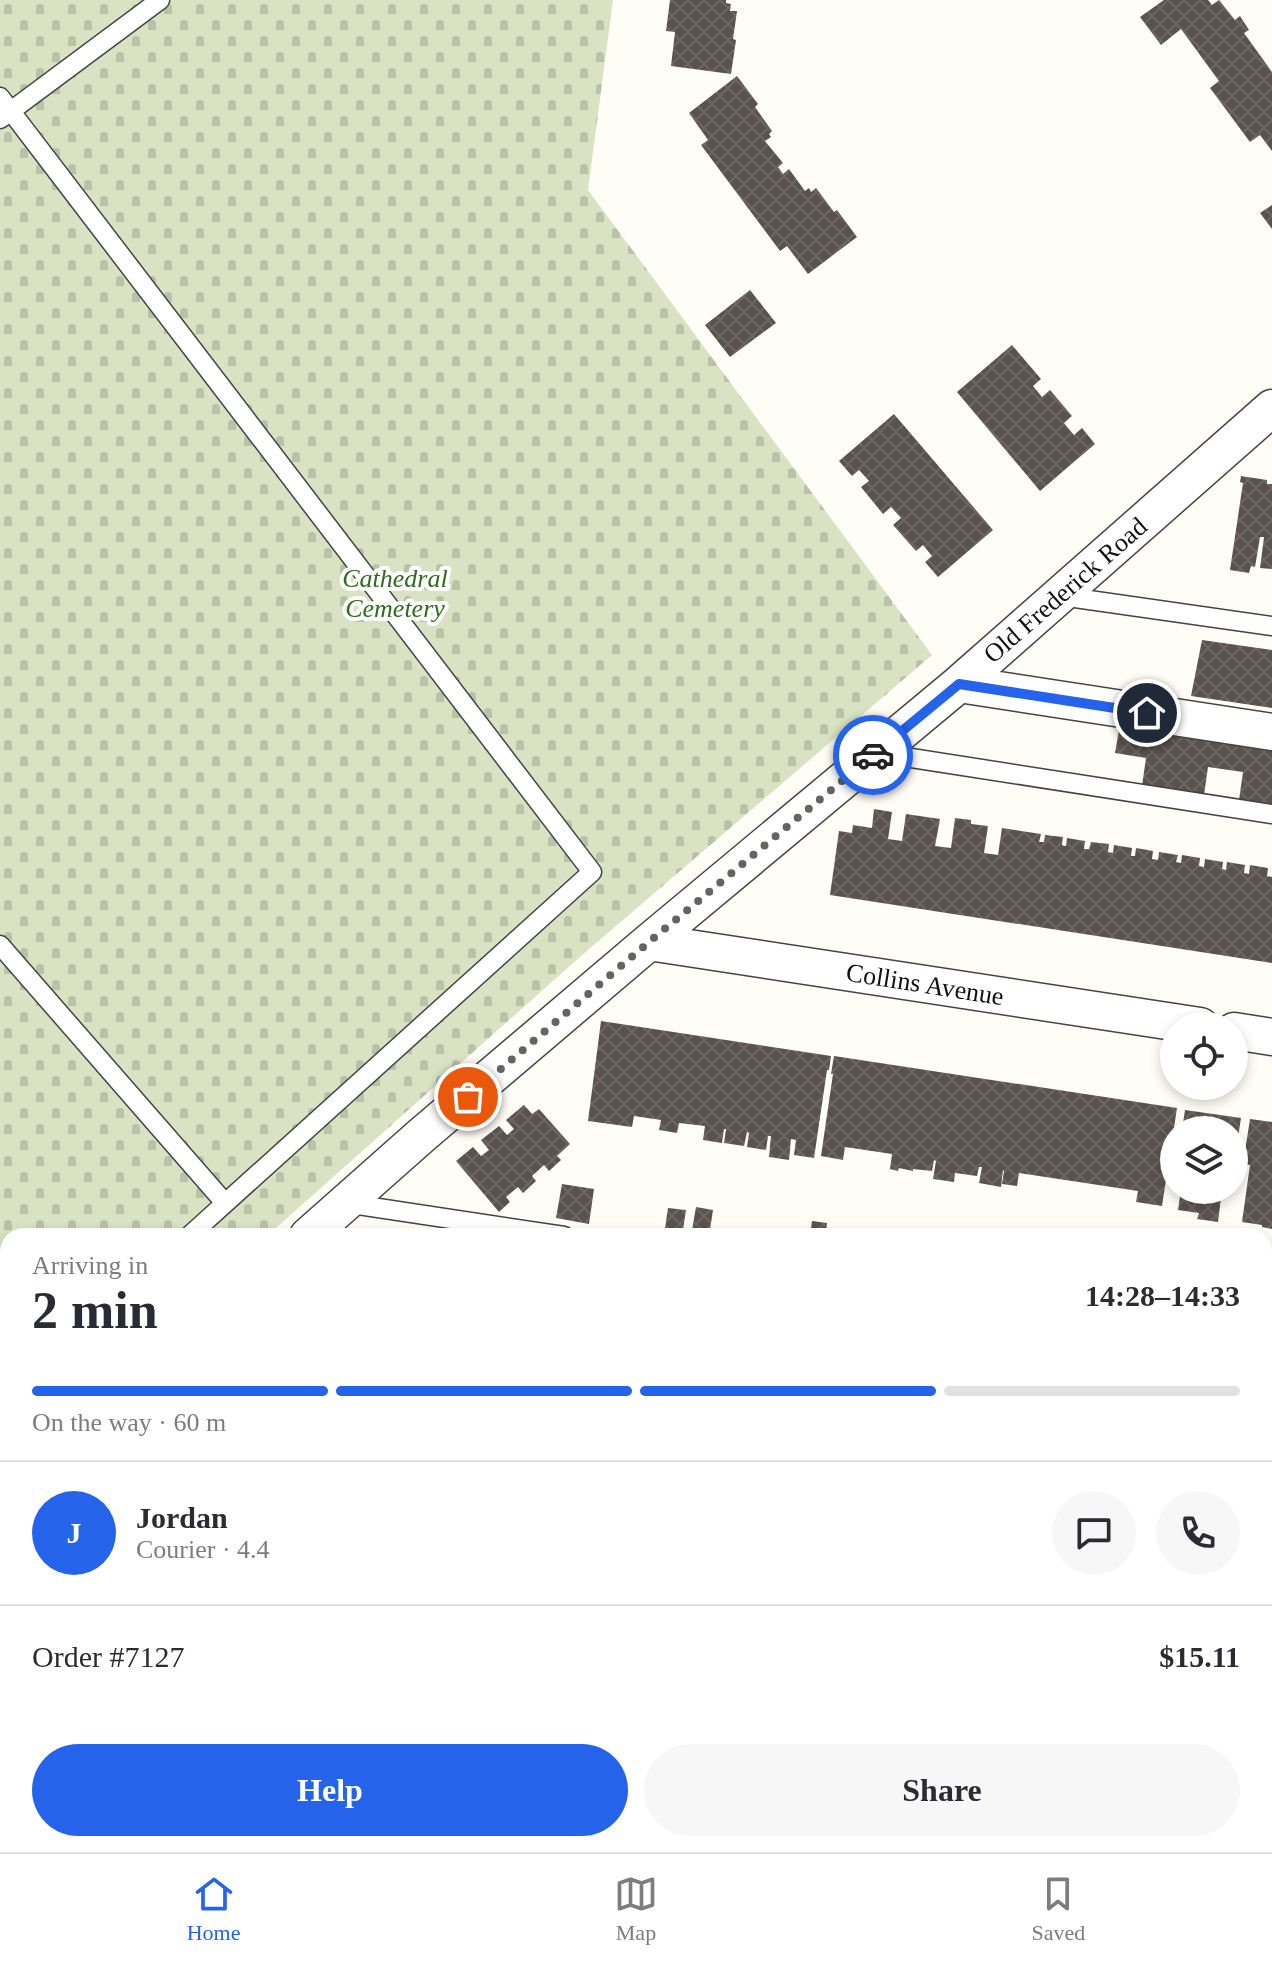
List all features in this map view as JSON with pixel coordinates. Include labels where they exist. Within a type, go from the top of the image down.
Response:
[{"type":"street","name":"Old Frederick Road","points":[[317,1228],[649,942],[959,684],[1266,420]]},
{"type":"street","points":[[959,684],[1272,732]]},
{"type":"street","name":"Collins Avenue","points":[[649,942],[1160,1020]]},
{"type":"street","points":[[1248,1033],[1272,1037]]},
{"type":"lane","points":[[160,0],[3,109],[592,872],[198,1228]]},
{"type":"lane","points":[[1058,596],[1272,626]]},
{"type":"lane","points":[[876,753],[1272,814]]},
{"type":"lane","points":[[0,945],[225,1203]]},
{"type":"lane","points":[[345,1203],[511,1228]]},
{"type":"green space","name":"Cathedral Cemetery","points":[[0,0],[613,0],[588,190],[932,655],[581,956],[276,1228],[0,1228]]},
{"type":"building","points":[[670,0],[726,0],[731,4],[730,11],[737,11],[731,74],[671,66],[675,32],[666,31]]},
{"type":"building","points":[[1164,0],[1208,0],[1212,5],[1219,0],[1235,20],[1240,16],[1249,30],[1244,33],[1272,72],[1272,151],[1260,135],[1250,142],[1210,88],[1219,81],[1181,29],[1161,45],[1140,17]]},
{"type":"building","points":[[737,76],[758,104],[755,107],[772,131],[769,134],[771,137],[765,141],[783,163],[778,167],[783,174],[789,169],[805,191],[809,188],[811,192],[816,188],[857,237],[808,274],[787,246],[780,251],[701,145],[708,140],[689,113]]},
{"type":"building","points":[[1272,205],[1272,229],[1260,213]]},
{"type":"building","points":[[750,290],[776,323],[730,357],[705,325]]},
{"type":"building","points":[[1012,345],[1041,379],[1033,386],[1042,397],[1050,390],[1072,416],[1064,423],[1074,435],[1082,428],[1095,444],[1040,491],[957,392]]},
{"type":"building","points":[[894,414],[993,530],[938,577],[925,562],[932,556],[923,545],[916,551],[893,525],[901,518],[891,507],[883,514],[861,487],[869,481],[859,470],[852,476],[839,461]]},
{"type":"building","points":[[1241,476],[1267,480],[1267,484],[1272,484],[1272,569],[1260,568],[1264,537],[1260,537],[1255,567],[1251,566],[1249,573],[1230,570],[1243,483],[1240,482]]},
{"type":"building","points":[[1202,640],[1272,650],[1272,708],[1191,696]]},
{"type":"building","points":[[1120,724],[1272,747],[1272,805],[1239,800],[1243,772],[1208,767],[1204,795],[1142,786],[1146,758],[1115,753]]},
{"type":"building","points":[[874,809],[892,812],[888,839],[902,841],[906,814],[940,819],[935,846],[951,848],[955,818],[988,826],[984,853],[998,855],[1002,828],[1041,834],[1039,842],[1044,842],[1045,835],[1063,837],[1064,846],[1067,838],[1085,841],[1084,849],[1089,849],[1091,842],[1109,844],[1108,852],[1113,853],[1114,845],[1132,848],[1131,856],[1135,856],[1136,848],[1153,851],[1152,859],[1158,860],[1159,852],[1178,855],[1176,862],[1181,863],[1182,855],[1200,858],[1199,866],[1204,867],[1205,859],[1223,862],[1222,869],[1226,870],[1227,862],[1245,865],[1244,873],[1249,874],[1250,865],[1268,868],[1267,876],[1272,877],[1272,963],[830,895],[839,831],[852,833],[853,825],[872,828]]},
{"type":"building","points":[[601,1021],[831,1056],[814,1158],[794,1155],[796,1140],[791,1139],[789,1160],[769,1157],[771,1136],[768,1136],[766,1150],[747,1147],[747,1132],[744,1146],[724,1143],[726,1129],[722,1143],[703,1140],[705,1126],[679,1123],[677,1133],[659,1130],[661,1120],[634,1116],[632,1127],[588,1121]]},
{"type":"building","points":[[834,1056],[1177,1108],[1176,1116],[1160,1116],[1162,1206],[1136,1202],[1138,1191],[1019,1173],[1017,1186],[1002,1184],[1003,1170],[1001,1187],[979,1183],[982,1167],[979,1167],[977,1176],[955,1173],[954,1182],[933,1179],[934,1160],[932,1171],[899,1168],[898,1171],[890,1169],[892,1154],[845,1147],[843,1160],[821,1156]]},
{"type":"building","points":[[524,1105],[532,1114],[539,1109],[570,1144],[557,1156],[561,1160],[549,1171],[544,1165],[532,1176],[536,1181],[523,1193],[518,1187],[506,1197],[510,1202],[499,1212],[456,1161],[473,1147],[481,1156],[489,1150],[481,1140],[499,1126],[507,1135],[514,1129],[506,1120]]},
{"type":"building","points":[[1185,1110],[1227,1116],[1184,1116]]},
{"type":"building","points":[[1250,1119],[1272,1122],[1272,1228],[1242,1222],[1245,1204],[1248,1204]]},
{"type":"building","points":[[562,1184],[594,1189],[589,1224],[556,1218]]},
{"type":"building","points":[[1179,1204],[1220,1204],[1218,1222],[1197,1219],[1199,1213],[1178,1210]]},
{"type":"building","points":[[696,1207],[713,1210],[710,1228],[692,1228]]},
{"type":"building","points":[[668,1208],[686,1210],[683,1228],[665,1228]]},
{"type":"building","points":[[812,1221],[827,1223],[827,1228],[811,1228]]},
{"type":"way so far","points":[[468,1097],[873,755]]},
{"type":"route","points":[[873,755],[959,684],[1147,713]]}]
